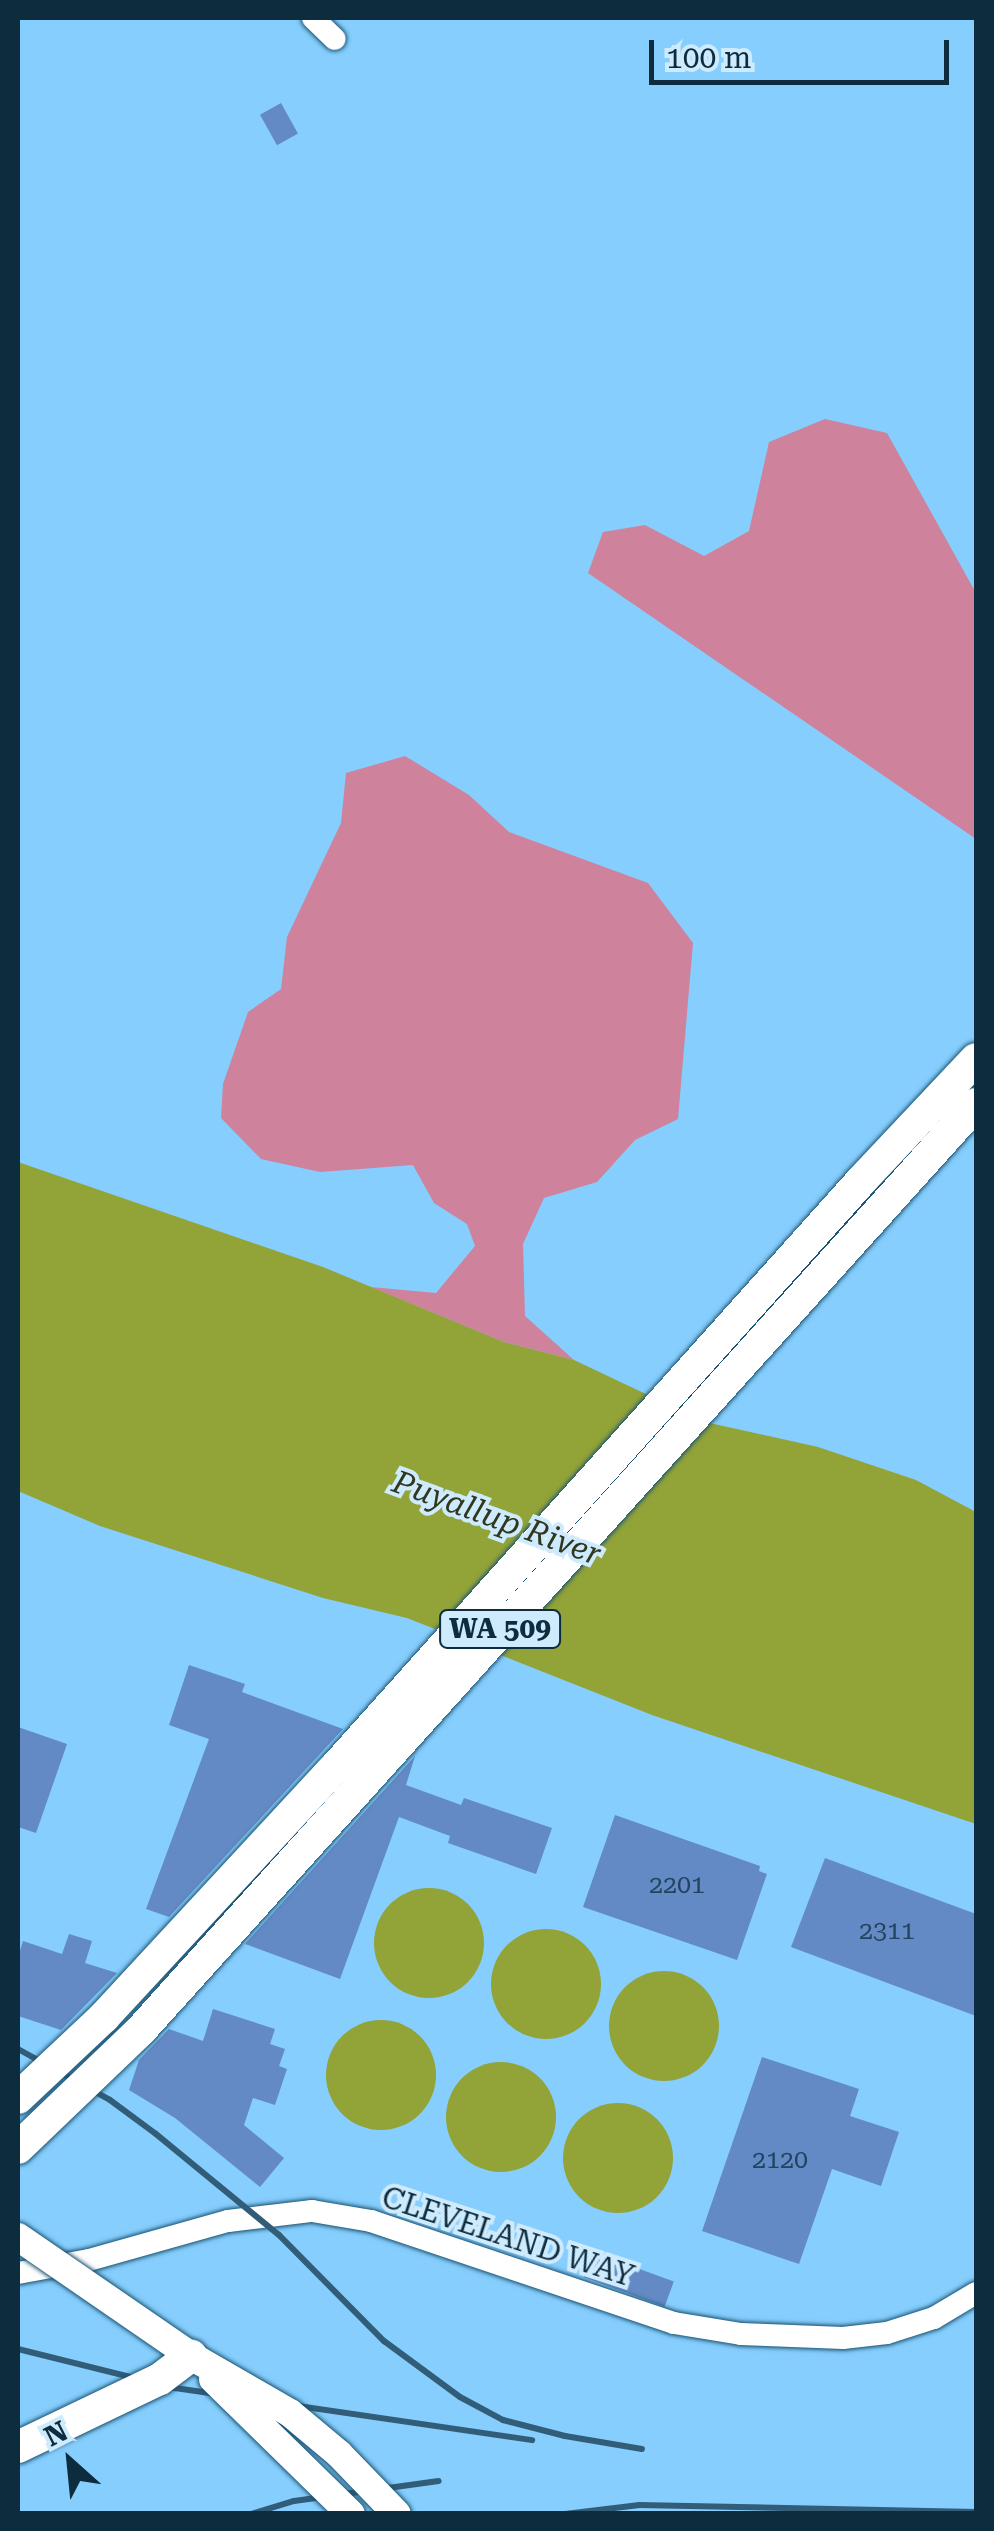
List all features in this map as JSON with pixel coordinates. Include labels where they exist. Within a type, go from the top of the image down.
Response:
[{"type":"highway","name":"WA 509","points":[[18,2098],[104,2017],[333,1770],[862,1180],[976,1059]]},
{"type":"highway","name":"WA 509","points":[[18,2148],[141,2030],[976,1104]]},
{"type":"highway","points":[[18,2447],[160,2380],[191,2356]]},
{"type":"main road","points":[[18,2237],[191,2356],[290,2413],[340,2454],[397,2514]]},
{"type":"main road","points":[[191,2356],[350,2514]]},
{"type":"street","points":[[313,18],[335,39]]},
{"type":"street","name":"CLEVELAND WAY","points":[[18,2272],[89,2260],[228,2220],[312,2211],[371,2222],[674,2323],[741,2334],[826,2338],[887,2333],[934,2318],[976,2294]]},
{"type":"shaded area","points":[[825,419],[887,433],[976,593],[976,839],[588,573],[603,532],[645,525],[704,556],[749,531],[769,442]]},
{"type":"shaded area","points":[[405,756],[469,795],[509,832],[648,883],[693,943],[678,1119],[635,1140],[597,1182],[544,1198],[523,1244],[525,1316],[574,1360],[504,1342],[371,1287],[436,1293],[475,1246],[467,1224],[434,1203],[413,1165],[320,1172],[261,1159],[221,1118],[223,1084],[248,1012],[281,989],[287,937],[341,823],[346,773]]},
{"type":"water","name":"Puyallup River","points":[[18,1162],[323,1267],[504,1342],[574,1360],[705,1422],[818,1447],[916,1480],[976,1512],[976,1824],[652,1715],[407,1618],[323,1598],[100,1526],[18,1491]]},
{"type":"water","points":[[429,1888],[450,1892],[468,1904],[480,1922],[484,1943],[480,1964],[468,1982],[450,1994],[429,1998],[408,1994],[390,1982],[378,1964],[374,1943],[378,1922],[390,1904],[408,1892]]},
{"type":"water","points":[[546,1929],[567,1933],[585,1945],[597,1963],[601,1984],[597,2005],[585,2023],[567,2035],[546,2039],[525,2035],[507,2023],[495,2005],[491,1984],[495,1963],[507,1945],[525,1933]]},
{"type":"water","points":[[664,1971],[685,1975],[703,1987],[715,2005],[719,2026],[715,2047],[703,2065],[685,2077],[664,2081],[643,2077],[625,2065],[613,2047],[609,2026],[613,2005],[625,1987],[643,1975]]},
{"type":"water","points":[[381,2020],[402,2024],[420,2036],[432,2054],[436,2075],[432,2096],[420,2114],[402,2126],[381,2130],[360,2126],[342,2114],[330,2096],[326,2075],[330,2054],[342,2036],[360,2024]]},
{"type":"water","points":[[501,2062],[522,2066],[540,2078],[552,2096],[556,2117],[552,2138],[540,2156],[522,2168],[501,2172],[480,2168],[462,2156],[450,2138],[446,2117],[450,2096],[462,2078],[480,2066]]},
{"type":"water","points":[[618,2103],[639,2107],[657,2119],[669,2137],[673,2158],[669,2179],[657,2197],[639,2209],[618,2213],[597,2209],[579,2197],[567,2179],[563,2158],[567,2137],[579,2119],[597,2107]]},
{"type":"building","points":[[281,103],[298,134],[277,145],[260,115]]},
{"type":"building","points":[[189,1665],[245,1684],[242,1692],[343,1729],[169,1917],[146,1909],[209,1739],[169,1725]]},
{"type":"building","points":[[18,1727],[67,1744],[36,1833],[18,1827]]},
{"type":"building","points":[[415,1756],[406,1785],[461,1805],[464,1798],[552,1828],[536,1874],[448,1843],[450,1836],[399,1817],[340,1979],[245,1944]]},
{"type":"building","points":[[615,1815],[760,1866],[759,1871],[767,1874],[737,1960],[583,1907]]},
{"type":"building","points":[[825,1858],[976,1914],[976,2016],[791,1947]]},
{"type":"building","points":[[69,1934],[92,1941],[85,1963],[117,1973],[61,2030],[18,2016],[18,1957],[23,1941],[62,1954]]},
{"type":"building","points":[[213,2009],[275,2029],[270,2044],[285,2049],[279,2066],[287,2069],[275,2105],[253,2098],[244,2125],[284,2158],[260,2187],[175,2118],[129,2090],[139,2060],[169,2029],[203,2041]]},
{"type":"building","points":[[762,2057],[859,2089],[850,2116],[899,2132],[881,2186],[832,2169],[799,2264],[702,2231]]},
{"type":"building","points":[[593,2252],[674,2281],[665,2307],[584,2277]]},
{"type":"railway","points":[[18,2049],[110,2100],[156,2134],[279,2235],[384,2341],[460,2397],[503,2420],[565,2436],[642,2449]]},
{"type":"railway","points":[[18,2349],[175,2388],[532,2440]]},
{"type":"railway","points":[[251,2514],[294,2501],[439,2481]]},
{"type":"railway","points":[[565,2514],[639,2505],[976,2512]]}]
